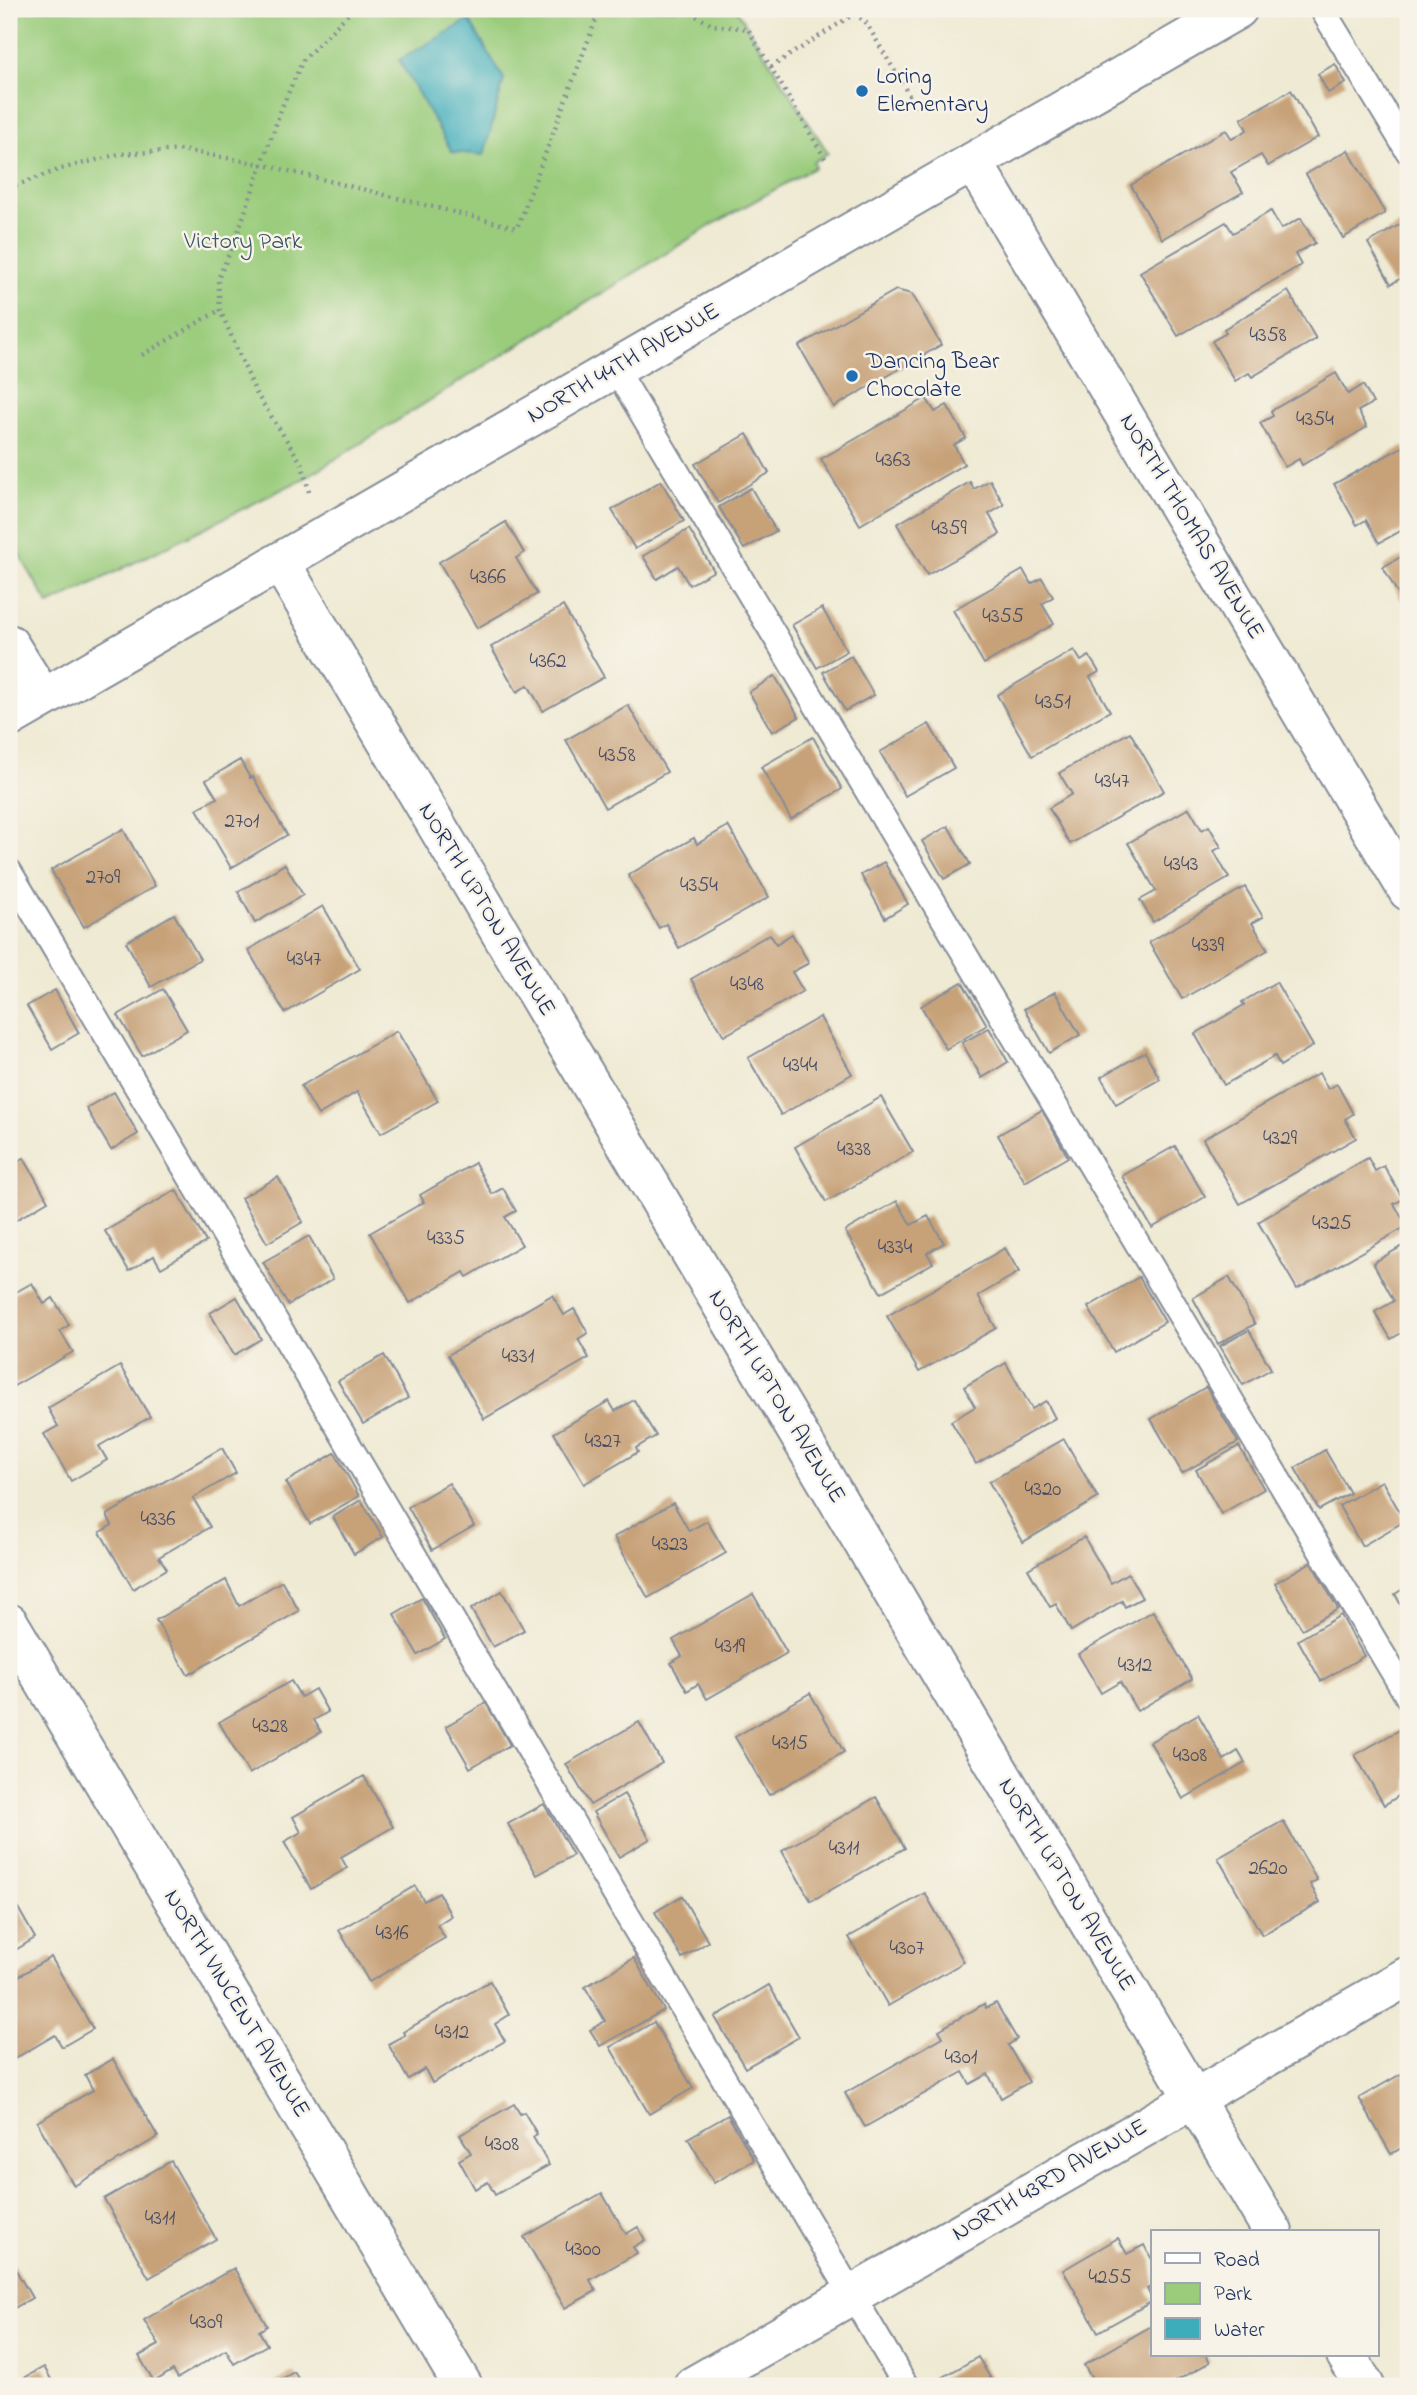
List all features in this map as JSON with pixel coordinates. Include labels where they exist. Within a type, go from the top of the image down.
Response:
[{"type":"street","name":"NORTH 44TH AVENUE","points":[[9,718],[1238,9]]},
{"type":"street","name":"NORTH THOMAS AVENUE","points":[[973,162],[1408,891]]},
{"type":"street","name":"NORTH UPTON AVENUE","points":[[280,562],[1272,2230]]},
{"type":"street","points":[[9,644],[43,698]]},
{"type":"street","name":"NORTH VINCENT AVENUE","points":[[9,1623],[463,2386]]},
{"type":"street","name":"NORTH 43RD AVENUE","points":[[693,2386],[1408,1976]]},
{"type":"street","points":[[1347,2356],[1365,2386]]},
{"type":"lane","points":[[1322,9],[1408,151]]},
{"type":"lane","points":[[615,368],[1408,1697]]},
{"type":"lane","points":[[9,871],[906,2386]]},
{"type":"path","points":[[309,494],[302,464],[256,393],[220,310],[218,279],[234,243],[282,107],[303,60],[354,9]]},
{"type":"path","points":[[590,9],[597,19]]},
{"type":"path","points":[[9,188],[81,163],[119,154],[182,150],[261,164],[517,228],[600,9]]},
{"type":"path","points":[[684,9],[712,25],[748,29],[826,160]]},
{"type":"path","points":[[771,67],[854,12],[865,21],[916,107]]},
{"type":"path","points":[[142,355],[220,310]]},
{"type":"path","points":[[9,425],[18,420]]},
{"type":"green space","name":"Victory Park","points":[[9,9],[736,9],[828,153],[813,162],[815,167],[710,226],[305,478],[49,605],[9,537]]},
{"type":"water","points":[[469,20],[504,79],[484,155],[452,152],[399,60]]},
{"type":"building","points":[[1335,64],[1346,83],[1328,93],[1318,74]]},
{"type":"building","points":[[1291,90],[1318,137],[1268,166],[1261,155],[1231,172],[1243,192],[1162,239],[1131,185],[1226,130],[1232,139],[1247,130],[1241,119]]},
{"type":"building","points":[[1348,150],[1385,213],[1343,238],[1306,174]]},
{"type":"building","points":[[1271,211],[1281,229],[1301,218],[1315,243],[1295,254],[1301,265],[1178,336],[1140,272],[1226,222],[1233,233]]},
{"type":"building","points":[[1408,220],[1408,274],[1391,284],[1368,243]]},
{"type":"building","name":"Dancing Bear Chocolate","points":[[896,290],[912,294],[941,345],[834,407],[799,346]]},
{"type":"building","points":[[1288,291],[1316,339],[1252,377],[1249,373],[1235,381],[1212,341],[1226,333],[1224,329]]},
{"type":"building","points":[[1336,373],[1348,394],[1363,385],[1373,403],[1358,411],[1367,427],[1302,465],[1299,459],[1285,467],[1260,423],[1273,416],[1271,411]]},
{"type":"building","points":[[926,398],[935,412],[947,405],[966,438],[954,445],[964,464],[860,525],[821,459]]},
{"type":"building","points":[[747,434],[769,473],[718,503],[695,464]]},
{"type":"building","points":[[1404,446],[1408,454],[1408,527],[1379,543],[1366,520],[1357,525],[1334,484]]},
{"type":"building","points":[[990,480],[1004,505],[989,514],[1000,534],[927,575],[897,524],[970,482],[974,489]]},
{"type":"building","points":[[661,481],[684,521],[635,549],[612,510]]},
{"type":"building","points":[[751,488],[776,531],[744,549],[719,507]]},
{"type":"building","points":[[506,522],[524,553],[516,558],[537,594],[477,628],[439,562]]},
{"type":"building","points":[[689,529],[714,571],[689,585],[678,566],[657,579],[643,556]]},
{"type":"building","points":[[1408,553],[1408,612],[1383,567]]},
{"type":"building","points":[[1023,570],[1031,584],[1042,578],[1053,597],[1042,604],[1054,624],[984,664],[953,610]]},
{"type":"building","points":[[563,606],[604,677],[543,711],[528,685],[517,692],[491,647]]},
{"type":"building","points":[[822,608],[847,651],[817,668],[792,625]]},
{"type":"building","points":[[1074,650],[1081,661],[1089,656],[1099,672],[1090,677],[1110,711],[1032,756],[997,695]]},
{"type":"building","points":[[851,656],[874,695],[845,711],[823,672]]},
{"type":"building","points":[[775,676],[799,717],[772,732],[749,692]]},
{"type":"building","points":[[628,705],[667,772],[605,808],[566,740]]},
{"type":"building","points":[[929,724],[954,768],[905,796],[880,752]]},
{"type":"building","points":[[1130,732],[1164,791],[1070,844],[1049,808],[1072,794],[1059,773]]},
{"type":"building","points":[[813,737],[842,789],[791,819],[761,767]]},
{"type":"building","points":[[240,760],[287,835],[231,868],[197,809],[217,798],[206,780]]},
{"type":"building","points":[[1189,808],[1202,830],[1209,826],[1221,847],[1214,851],[1229,878],[1153,922],[1140,900],[1156,891],[1128,843]]},
{"type":"building","points":[[728,826],[769,897],[679,948],[666,924],[659,928],[628,875],[694,838],[697,844]]},
{"type":"building","points":[[948,826],[970,864],[944,879],[922,841]]},
{"type":"building","points":[[123,829],[155,886],[84,927],[51,870]]},
{"type":"building","points":[[884,862],[908,904],[885,918],[861,875]]},
{"type":"building","points":[[285,864],[303,895],[255,923],[238,892]]},
{"type":"building","points":[[1245,887],[1263,917],[1252,923],[1268,950],[1182,999],[1149,942]]},
{"type":"building","points":[[323,906],[360,969],[285,1013],[248,950]]},
{"type":"building","points":[[174,914],[200,959],[151,987],[126,942]]},
{"type":"building","points":[[770,934],[776,944],[792,934],[809,963],[792,972],[803,991],[724,1036],[691,979]]},
{"type":"building","points":[[962,982],[987,1025],[946,1049],[921,1006]]},
{"type":"building","points":[[1276,982],[1313,1046],[1280,1066],[1275,1056],[1224,1085],[1195,1034]]},
{"type":"building","points":[[163,989],[187,1030],[142,1056],[118,1015]]},
{"type":"building","points":[[55,990],[79,1033],[52,1049],[27,1006]]},
{"type":"building","points":[[1055,992],[1080,1035],[1049,1053],[1024,1009]]},
{"type":"building","points":[[820,1017],[852,1074],[781,1115],[748,1058]]},
{"type":"building","points":[[989,1028],[1008,1062],[982,1078],[962,1043]]},
{"type":"building","points":[[397,1031],[438,1101],[381,1133],[357,1092],[318,1115],[301,1086]]},
{"type":"building","points":[[1145,1052],[1160,1079],[1116,1104],[1101,1077]]},
{"type":"building","points":[[1319,1073],[1328,1089],[1337,1084],[1353,1114],[1345,1119],[1356,1138],[1240,1204],[1203,1139]]},
{"type":"building","points":[[114,1092],[138,1134],[111,1150],[86,1108]]},
{"type":"building","points":[[881,1097],[913,1152],[826,1202],[795,1147]]},
{"type":"building","points":[[1042,1110],[1068,1157],[1025,1182],[998,1135]]},
{"type":"building","points":[[1175,1146],[1205,1197],[1152,1228],[1122,1176]]},
{"type":"building","points":[[24,1158],[48,1201],[9,1224],[9,1167]]},
{"type":"building","points":[[1368,1158],[1375,1171],[1384,1166],[1403,1199],[1394,1204],[1407,1226],[1297,1289],[1258,1222]]},
{"type":"building","points":[[475,1163],[492,1194],[503,1188],[516,1211],[505,1217],[522,1245],[467,1277],[464,1272],[410,1303],[370,1233],[424,1202],[420,1195]]},
{"type":"building","points":[[278,1177],[303,1222],[267,1243],[241,1198]]},
{"type":"building","points":[[176,1190],[206,1242],[161,1268],[154,1256],[129,1271],[105,1231]]},
{"type":"building","points":[[897,1201],[911,1225],[928,1216],[944,1243],[927,1253],[933,1263],[881,1293],[845,1231]]},
{"type":"building","points":[[309,1236],[333,1279],[288,1305],[263,1262]]},
{"type":"building","points":[[1408,1243],[1408,1329],[1391,1339],[1375,1312],[1394,1301],[1373,1263]]},
{"type":"building","points":[[1005,1248],[1019,1272],[978,1296],[996,1328],[919,1372],[887,1316]]},
{"type":"building","points":[[1139,1277],[1165,1322],[1114,1352],[1088,1307]]},
{"type":"building","points":[[1229,1277],[1255,1324],[1218,1344],[1193,1298]]},
{"type":"building","points":[[32,1283],[44,1304],[53,1298],[69,1325],[60,1331],[73,1352],[14,1386],[9,1377],[9,1296]]},
{"type":"building","points":[[552,1295],[564,1315],[574,1309],[588,1333],[578,1339],[589,1358],[484,1419],[448,1355]]},
{"type":"building","points":[[237,1297],[261,1339],[234,1355],[210,1313]]},
{"type":"building","points":[[1249,1330],[1271,1369],[1243,1385],[1220,1346]]},
{"type":"building","points":[[384,1355],[408,1398],[363,1424],[338,1381]]},
{"type":"building","points":[[1006,1363],[1032,1409],[1046,1401],[1055,1418],[976,1464],[951,1421],[975,1407],[964,1387]]},
{"type":"building","points":[[120,1366],[150,1417],[99,1446],[107,1460],[71,1481],[44,1434],[58,1426],[48,1408]]},
{"type":"building","points":[[1206,1387],[1238,1442],[1182,1473],[1151,1419]]},
{"type":"building","points":[[634,1400],[656,1436],[636,1448],[638,1452],[584,1484],[554,1433],[609,1401],[615,1411]]},
{"type":"building","points":[[1064,1439],[1098,1498],[1023,1542],[989,1482]]},
{"type":"building","points":[[1239,1446],[1264,1489],[1221,1514],[1196,1470]]},
{"type":"building","points":[[222,1448],[236,1473],[193,1498],[210,1527],[159,1557],[167,1569],[133,1589],[100,1532],[112,1525],[107,1515]]},
{"type":"building","points":[[1325,1450],[1350,1493],[1319,1510],[1295,1468]]},
{"type":"building","points":[[335,1453],[359,1496],[310,1524],[286,1482]]},
{"type":"building","points":[[1382,1481],[1405,1521],[1362,1546],[1339,1506]]},
{"type":"building","points":[[449,1483],[474,1526],[432,1550],[408,1507]]},
{"type":"building","points":[[361,1500],[383,1537],[354,1554],[333,1517]]},
{"type":"building","points":[[673,1503],[689,1531],[707,1521],[726,1553],[648,1598],[614,1537]]},
{"type":"building","points":[[1084,1537],[1111,1583],[1128,1573],[1142,1598],[1125,1607],[1122,1601],[1071,1631],[1056,1604],[1050,1607],[1028,1569]]},
{"type":"building","points":[[1311,1562],[1338,1609],[1302,1629],[1275,1583]]},
{"type":"building","points":[[226,1580],[239,1606],[282,1581],[299,1611],[188,1675],[156,1620]]},
{"type":"building","points":[[1408,1586],[1408,1618],[1395,1594]]},
{"type":"building","points":[[502,1591],[524,1630],[493,1647],[471,1609]]},
{"type":"building","points":[[753,1594],[787,1653],[707,1699],[698,1684],[687,1691],[671,1663],[682,1656],[673,1640]]},
{"type":"building","points":[[422,1598],[445,1639],[418,1655],[394,1614]]},
{"type":"building","points":[[1153,1611],[1192,1679],[1137,1711],[1120,1682],[1101,1693],[1078,1654]]},
{"type":"building","points":[[1341,1615],[1364,1656],[1321,1681],[1298,1640]]},
{"type":"building","points":[[291,1681],[301,1697],[315,1689],[328,1712],[314,1720],[321,1732],[249,1774],[219,1722]]},
{"type":"building","points":[[810,1693],[844,1752],[769,1795],[735,1737]]},
{"type":"building","points":[[486,1703],[510,1745],[470,1768],[446,1726]]},
{"type":"building","points":[[1198,1714],[1224,1760],[1238,1751],[1245,1763],[1183,1799],[1150,1742]]},
{"type":"building","points":[[639,1722],[662,1763],[590,1805],[566,1764]]},
{"type":"building","points":[[1403,1728],[1408,1737],[1408,1790],[1384,1805],[1355,1755]]},
{"type":"building","points":[[364,1776],[393,1827],[341,1857],[347,1868],[311,1889],[284,1842],[301,1832],[293,1817]]},
{"type":"building","points":[[624,1794],[650,1839],[619,1857],[593,1812]]},
{"type":"building","points":[[876,1797],[905,1848],[811,1901],[782,1851]]},
{"type":"building","points":[[544,1804],[573,1855],[537,1875],[508,1824]]},
{"type":"building","points":[[1283,1821],[1317,1880],[1310,1884],[1320,1902],[1262,1935],[1218,1858]]},
{"type":"building","points":[[415,1886],[424,1901],[439,1893],[451,1916],[437,1925],[445,1938],[369,1982],[339,1930]]},
{"type":"building","points":[[9,1892],[35,1938],[9,1954]]},
{"type":"building","points":[[925,1893],[964,1962],[888,2006],[849,1937]]},
{"type":"building","points":[[682,1896],[708,1942],[682,1958],[655,1912]]},
{"type":"building","points":[[51,1957],[93,2029],[62,2047],[55,2035],[9,2062],[9,1982]]},
{"type":"building","points":[[634,1958],[664,2010],[600,2046],[590,2030],[605,2021],[585,1987]]},
{"type":"building","points":[[490,1981],[509,2015],[495,2024],[505,2041],[432,2083],[425,2069],[408,2079],[388,2044],[405,2035],[403,2032]]},
{"type":"building","points":[[769,1985],[799,2037],[745,2068],[715,2017]]},
{"type":"building","points":[[996,2003],[1017,2039],[1008,2045],[1029,2082],[1001,2098],[988,2074],[970,2084],[963,2072],[865,2127],[845,2093],[943,2037],[939,2030],[984,2004],[986,2008]]},
{"type":"building","points":[[654,2022],[693,2088],[649,2114],[610,2047]]},
{"type":"building","points":[[113,2059],[158,2137],[74,2186],[37,2122],[93,2090],[85,2075]]},
{"type":"building","points":[[1408,2070],[1408,2144],[1391,2154],[1359,2098]]},
{"type":"building","points":[[514,2104],[520,2114],[524,2112],[537,2134],[533,2137],[549,2165],[495,2195],[488,2182],[475,2189],[459,2160],[471,2153],[460,2135]]},
{"type":"building","points":[[728,2115],[754,2160],[714,2183],[688,2138]]},
{"type":"building","points":[[171,2161],[216,2239],[149,2278],[104,2199]]},
{"type":"building","points":[[602,2193],[626,2234],[638,2227],[645,2240],[633,2247],[637,2253],[590,2280],[596,2291],[565,2308],[524,2237]]},
{"type":"building","points":[[1118,2238],[1127,2254],[1144,2245],[1151,2257],[1151,2287],[1147,2289],[1151,2302],[1098,2332],[1063,2270]]},
{"type":"building","points":[[9,2258],[32,2298],[9,2311]]},
{"type":"building","points":[[234,2268],[267,2326],[259,2331],[267,2345],[234,2364],[226,2350],[178,2378],[173,2370],[154,2382],[139,2356],[159,2345],[144,2320]]},
{"type":"building","points":[[1151,2326],[1151,2356],[1207,2356],[1210,2362],[1167,2386],[1096,2386],[1084,2365]]},
{"type":"building","points":[[978,2357],[995,2386],[928,2386]]},
{"type":"building","points":[[44,2367],[55,2386],[19,2386],[17,2382]]},
{"type":"building","points":[[294,2372],[303,2386],[269,2386]]},
{"type":"place","name":"Loring Elementary","points":[[862,91]]},
{"type":"place","name":"Dancing Bear Chocolate","points":[[852,376]]}]
